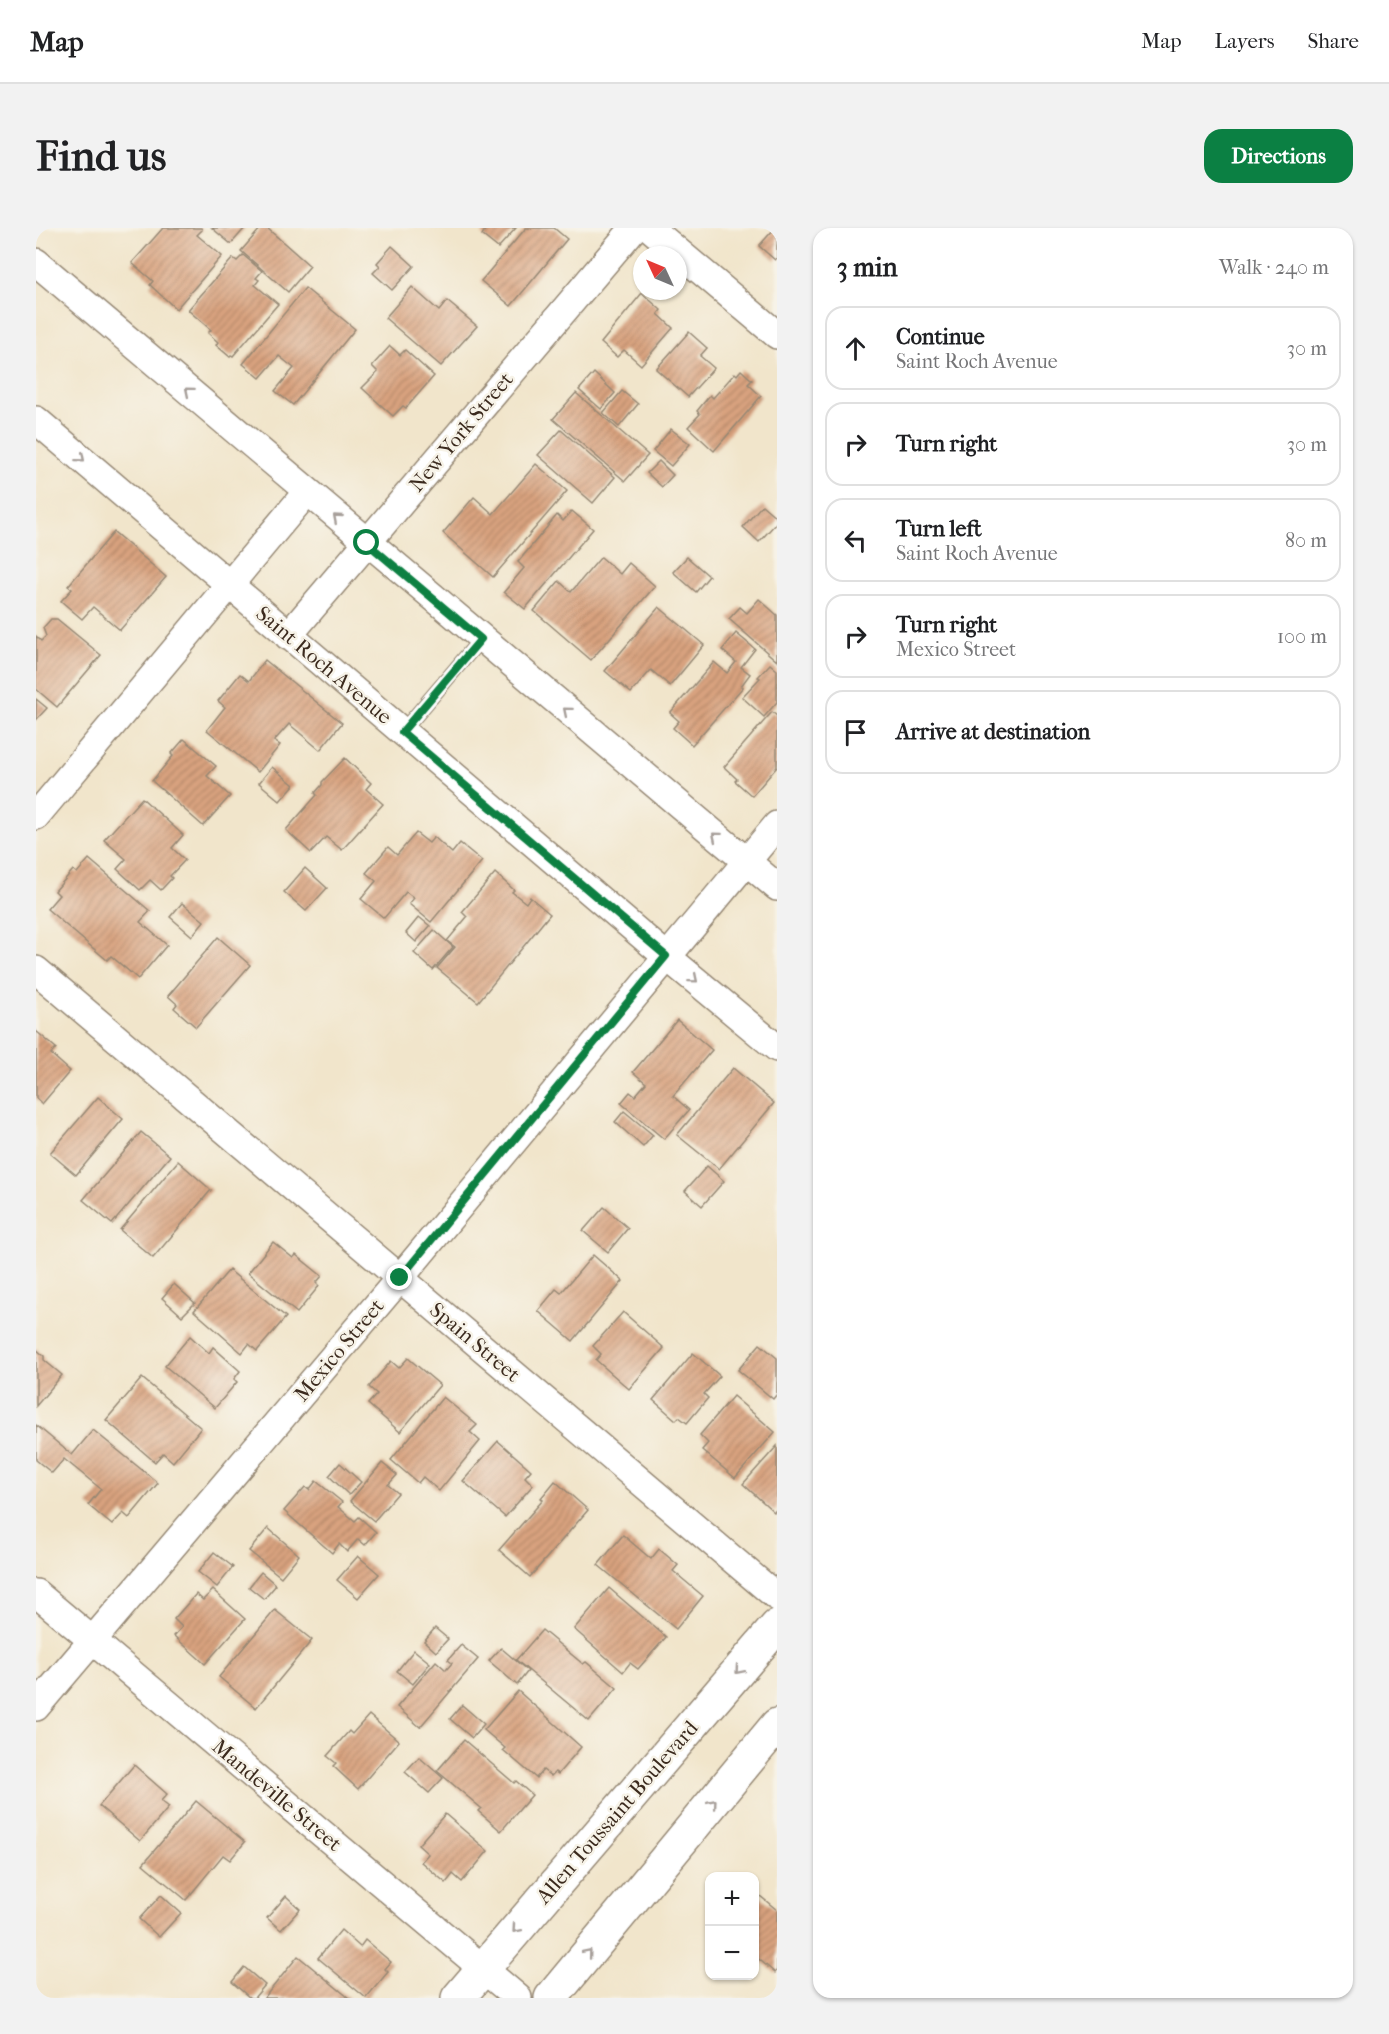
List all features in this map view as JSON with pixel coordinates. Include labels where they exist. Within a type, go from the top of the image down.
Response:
[{"type":"street","name":"New York Street","points":[[288,636],[634,228]]},
{"type":"street","points":[[650,228],[777,335]]},
{"type":"street","points":[[36,262],[777,887]]},
{"type":"street","name":"Saint Roch Avenue","points":[[36,420],[288,636],[777,1048]]},
{"type":"street","points":[[36,816],[307,492]]},
{"type":"street","name":"Mexico Street","points":[[36,1707],[400,1278],[777,825]]},
{"type":"street","name":"Spain Street","points":[[36,970],[777,1597]]},
{"type":"street","name":"Mandeville Street","points":[[36,1593],[518,1998]]},
{"type":"street","name":"Allen Toussaint Boulevard","points":[[458,1998],[777,1626]]},
{"type":"street","points":[[551,1998],[777,1725]]},
{"type":"lane","points":[[402,732],[481,639]]},
{"type":"building","points":[[163,228],[201,228],[202,230],[197,235],[222,256],[176,309],[150,285],[153,281],[132,263]]},
{"type":"building","points":[[212,228],[245,228],[231,244]]},
{"type":"building","points":[[261,228],[267,228],[310,266],[288,292],[241,251]]},
{"type":"building","points":[[482,228],[516,228],[498,248],[482,235],[485,230]]},
{"type":"building","points":[[526,228],[554,228],[567,239],[511,306],[481,281]]},
{"type":"building","points":[[777,228],[777,258],[775,260],[759,246]]},
{"type":"building","points":[[392,246],[414,266],[392,290],[373,273],[380,266],[377,263]]},
{"type":"building","points":[[243,255],[262,271],[256,278],[259,280],[255,285],[278,304],[230,357],[216,345],[218,342],[208,333],[211,330],[188,310],[233,258],[237,261]]},
{"type":"building","points":[[412,287],[439,311],[447,301],[477,326],[441,366],[385,318]]},
{"type":"building","points":[[305,288],[355,329],[293,405],[275,391],[294,368],[279,356],[260,378],[243,364]]},
{"type":"building","points":[[636,300],[650,300],[661,310],[658,314],[673,328],[641,365],[624,350],[617,357],[601,343]]},
{"type":"building","points":[[689,332],[707,348],[700,356],[714,368],[688,397],[656,369]]},
{"type":"building","points":[[390,346],[400,355],[405,350],[434,376],[406,408],[403,406],[393,416],[362,388],[378,372],[372,366]]},
{"type":"building","points":[[741,370],[752,380],[748,384],[761,396],[714,451],[688,427],[700,414],[697,411],[710,395],[713,398],[735,373],[737,375]]},
{"type":"building","points":[[594,373],[615,393],[601,409],[579,390]]},
{"type":"building","points":[[622,391],[638,404],[619,427],[603,413]]},
{"type":"building","points":[[576,393],[648,455],[625,481],[553,419]]},
{"type":"building","points":[[671,429],[690,444],[671,466],[653,451]]},
{"type":"building","points":[[561,430],[615,477],[593,503],[538,455]]},
{"type":"building","points":[[659,461],[673,475],[662,487],[647,473]]},
{"type":"building","points":[[536,464],[567,491],[493,577],[443,533],[474,497],[493,514]]},
{"type":"building","points":[[762,505],[777,518],[777,522],[759,542],[743,527]]},
{"type":"building","points":[[572,511],[593,529],[525,609],[504,592],[524,568],[518,562],[557,515],[563,521]]},
{"type":"building","points":[[114,532],[166,577],[120,630],[93,607],[82,619],[61,601],[72,589],[68,586]]},
{"type":"building","points":[[601,557],[620,574],[629,563],[655,586],[591,660],[534,611],[559,581],[571,592]]},
{"type":"building","points":[[687,557],[709,576],[696,592],[673,572]]},
{"type":"building","points":[[759,599],[777,615],[777,661],[729,619],[740,607],[747,613]]},
{"type":"building","points":[[659,607],[704,645],[670,686],[651,670],[631,693],[605,671]]},
{"type":"building","points":[[51,619],[57,619],[101,655],[57,707],[36,689],[36,636],[41,641],[46,636],[43,628]]},
{"type":"building","points":[[736,633],[755,649],[741,667],[750,674],[741,686],[743,687],[692,745],[673,728],[679,721],[670,713],[714,662],[727,673],[736,662],[722,650]]},
{"type":"building","points":[[265,660],[342,723],[320,750],[289,724],[274,741],[280,745],[258,772],[207,730],[225,707],[218,701],[240,674],[249,681]]},
{"type":"building","points":[[770,664],[777,670],[777,702],[764,717],[742,697]]},
{"type":"building","points":[[36,699],[47,708],[36,720]]},
{"type":"building","points":[[772,712],[777,716],[777,767],[752,796],[735,781],[737,779],[724,767]]},
{"type":"building","points":[[184,739],[216,766],[207,776],[230,796],[203,826],[152,781]]},
{"type":"building","points":[[345,758],[371,783],[366,789],[383,804],[342,850],[326,837],[311,853],[286,830],[317,795],[315,793],[322,782]]},
{"type":"building","points":[[272,767],[294,785],[280,801],[259,783]]},
{"type":"building","points":[[142,798],[183,835],[172,848],[185,860],[161,890],[150,880],[140,890],[117,869],[126,859],[104,840]]},
{"type":"building","points":[[416,833],[429,843],[434,837],[452,853],[460,843],[482,861],[431,922],[409,904],[414,898],[406,892],[384,918],[361,899],[376,881],[366,873],[388,847],[397,855]]},
{"type":"building","points":[[89,859],[150,911],[140,922],[167,945],[138,979],[111,956],[107,960],[47,909],[59,895],[55,891],[73,870],[77,873]]},
{"type":"building","points":[[305,868],[327,888],[306,911],[284,892]]},
{"type":"building","points":[[495,873],[514,890],[512,892],[526,903],[530,897],[550,914],[478,1002],[437,968],[455,947],[447,941],[467,917],[462,912]]},
{"type":"building","points":[[182,903],[204,921],[192,936],[170,917]]},
{"type":"building","points":[[419,917],[430,926],[416,942],[406,933]]},
{"type":"building","points":[[434,930],[453,947],[433,970],[414,953]]},
{"type":"building","points":[[218,937],[250,965],[196,1027],[174,1008],[177,1004],[168,996]]},
{"type":"building","points":[[677,1020],[712,1050],[673,1096],[689,1110],[664,1139],[621,1103],[630,1092],[635,1096],[646,1083],[633,1072]]},
{"type":"building","points":[[36,1031],[56,1048],[51,1054],[70,1071],[42,1104],[36,1098]]},
{"type":"building","points":[[733,1068],[774,1103],[719,1169],[677,1135]]},
{"type":"building","points":[[98,1097],[123,1119],[76,1175],[50,1153]]},
{"type":"building","points":[[624,1111],[653,1135],[643,1147],[615,1122]]},
{"type":"building","points":[[141,1132],[170,1156],[112,1224],[83,1200]]},
{"type":"building","points":[[178,1161],[211,1190],[153,1258],[120,1230]]},
{"type":"building","points":[[707,1166],[724,1181],[702,1206],[685,1191]]},
{"type":"building","points":[[604,1207],[628,1228],[608,1252],[583,1231]]},
{"type":"building","points":[[273,1242],[293,1258],[296,1255],[322,1276],[316,1283],[319,1286],[297,1313],[248,1273]]},
{"type":"building","points":[[593,1255],[623,1281],[573,1341],[538,1311],[556,1289],[561,1293]]},
{"type":"building","points":[[229,1270],[286,1317],[257,1351],[249,1344],[242,1353],[194,1311]]},
{"type":"building","points":[[174,1284],[195,1303],[182,1316],[162,1298]]},
{"type":"building","points":[[623,1312],[664,1348],[629,1389],[596,1360],[601,1354],[593,1346]]},
{"type":"building","points":[[190,1336],[209,1353],[213,1347],[240,1371],[234,1379],[237,1382],[215,1408],[165,1366]]},
{"type":"building","points":[[760,1344],[777,1358],[777,1394],[773,1399],[738,1370]]},
{"type":"building","points":[[36,1349],[44,1356],[44,1360],[62,1375],[36,1406]]},
{"type":"building","points":[[693,1353],[720,1376],[704,1394],[708,1398],[687,1423],[679,1417],[676,1420],[653,1400]]},
{"type":"building","points":[[408,1358],[440,1385],[400,1432],[368,1404],[377,1394],[369,1387],[391,1361],[399,1368]]},
{"type":"building","points":[[142,1378],[201,1428],[173,1462],[163,1453],[155,1462],[106,1420]]},
{"type":"building","points":[[733,1396],[775,1432],[735,1478],[702,1450],[708,1443],[700,1435]]},
{"type":"building","points":[[443,1397],[477,1425],[470,1432],[480,1441],[439,1491],[423,1477],[418,1483],[391,1460]]},
{"type":"building","points":[[36,1425],[72,1455],[93,1430],[158,1483],[129,1518],[123,1513],[112,1525],[88,1505],[101,1489],[64,1459],[52,1473],[36,1460]]},
{"type":"building","points":[[498,1441],[531,1470],[525,1477],[533,1485],[505,1517],[463,1481]]},
{"type":"building","points":[[777,1446],[777,1509],[774,1512],[743,1484]]},
{"type":"building","points":[[340,1463],[361,1482],[349,1495],[329,1476]]},
{"type":"building","points":[[382,1463],[397,1475],[388,1485],[398,1493],[374,1521],[350,1501]]},
{"type":"building","points":[[316,1481],[342,1502],[338,1507],[355,1521],[359,1517],[376,1532],[365,1545],[358,1539],[347,1552],[339,1544],[332,1553],[284,1511],[305,1487],[309,1490]]},
{"type":"building","points":[[555,1481],[588,1510],[530,1577],[499,1550],[543,1500],[541,1498]]},
{"type":"building","points":[[268,1528],[299,1555],[281,1577],[249,1551]]},
{"type":"building","points":[[623,1535],[651,1559],[659,1549],[678,1565],[673,1571],[703,1596],[676,1629],[598,1565]]},
{"type":"building","points":[[214,1552],[233,1567],[217,1587],[198,1572]]},
{"type":"building","points":[[358,1556],[379,1574],[358,1598],[337,1580]]},
{"type":"building","points":[[261,1572],[276,1585],[264,1599],[249,1587]]},
{"type":"building","points":[[609,1588],[666,1637],[638,1669],[630,1663],[623,1672],[574,1629]]},
{"type":"building","points":[[213,1590],[245,1619],[205,1664],[174,1636],[182,1627],[174,1619],[196,1594],[203,1600]]},
{"type":"building","points":[[275,1610],[312,1640],[256,1708],[219,1677]]},
{"type":"building","points":[[435,1628],[448,1639],[436,1652],[424,1641]]},
{"type":"building","points":[[542,1630],[583,1664],[586,1662],[617,1688],[589,1721],[516,1660]]},
{"type":"building","points":[[461,1645],[478,1659],[420,1727],[397,1707],[436,1661],[446,1670],[452,1663],[448,1660]]},
{"type":"building","points":[[501,1648],[528,1671],[517,1685],[489,1661]]},
{"type":"building","points":[[414,1650],[430,1663],[413,1684],[397,1671]]},
{"type":"building","points":[[518,1691],[581,1747],[558,1774],[555,1772],[551,1776],[543,1770],[536,1778],[503,1750],[505,1748],[484,1730]]},
{"type":"building","points":[[462,1705],[484,1724],[472,1738],[450,1719]]},
{"type":"building","points":[[369,1715],[399,1741],[358,1789],[333,1766],[336,1763],[327,1756],[349,1731],[352,1734]]},
{"type":"building","points":[[464,1740],[514,1783],[516,1781],[532,1795],[501,1831],[478,1811],[481,1808],[437,1771]]},
{"type":"building","points":[[419,1757],[443,1778],[429,1793],[405,1772]]},
{"type":"building","points":[[134,1765],[167,1794],[161,1801],[169,1807],[140,1841],[99,1806]]},
{"type":"building","points":[[196,1801],[245,1842],[230,1860],[223,1855],[186,1900],[143,1864]]},
{"type":"building","points":[[445,1814],[488,1851],[462,1882],[453,1874],[446,1883],[421,1862],[428,1854],[418,1845]]},
{"type":"building","points":[[161,1895],[181,1913],[159,1937],[139,1919]]},
{"type":"building","points":[[759,1895],[777,1910],[777,1970],[775,1973],[759,1959]]},
{"type":"building","points":[[286,1896],[300,1909],[281,1930],[267,1918]]},
{"type":"building","points":[[341,1930],[360,1947],[365,1940],[391,1962],[385,1969],[388,1972],[366,1998],[318,1958]]},
{"type":"building","points":[[298,1956],[349,1998],[264,1998]]},
{"type":"building","points":[[244,1967],[265,1985],[254,1998],[250,1998],[232,1982]]},
{"type":"route","points":[[367,543],[481,639],[402,732],[666,956],[400,1278]]}]
